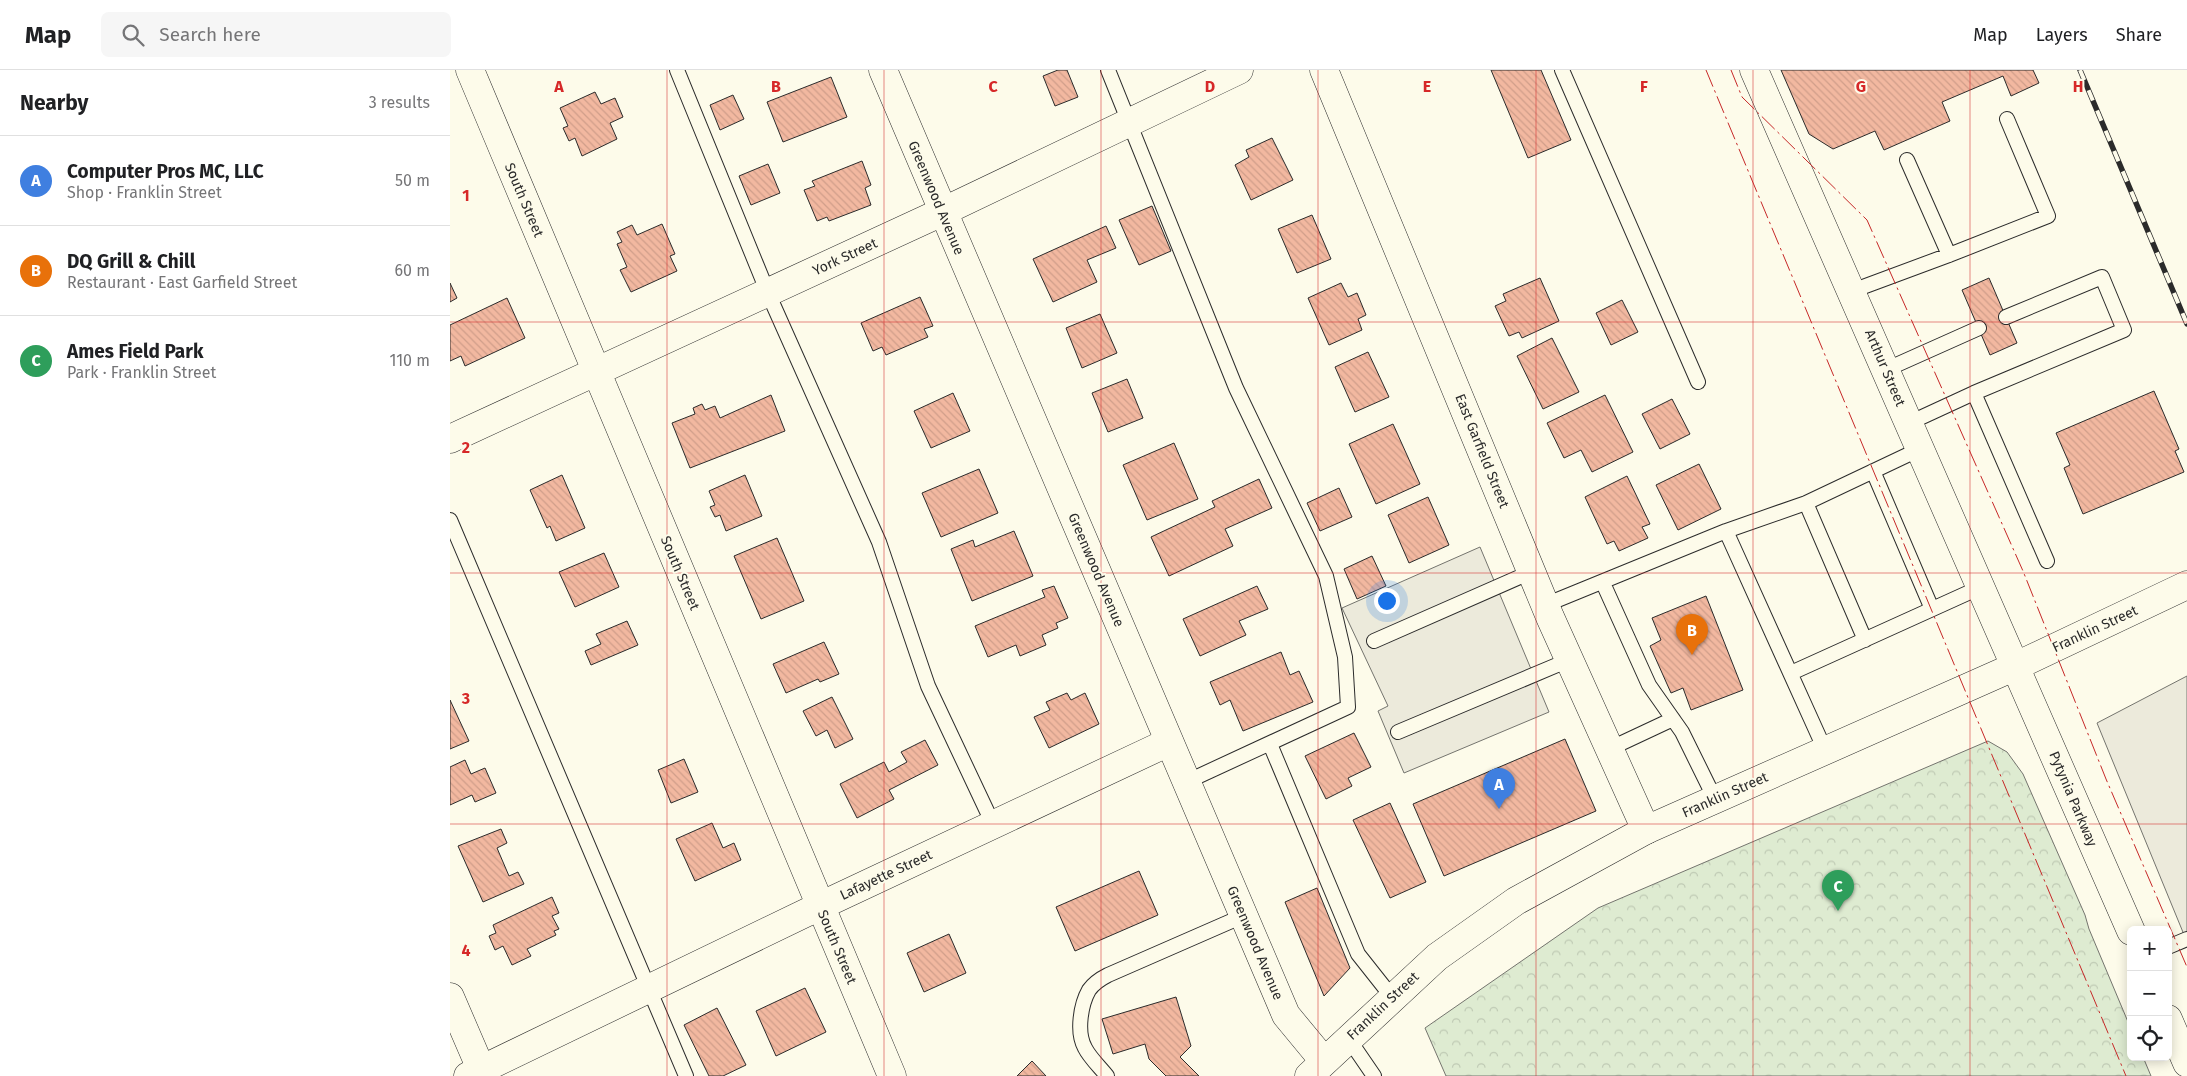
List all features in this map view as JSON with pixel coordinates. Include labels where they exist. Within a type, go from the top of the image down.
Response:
[{"type":"street","name":"South Street","points":[[470,70],[892,1076]]},
{"type":"street","name":"Greenwood Avenue","points":[[883,70],[1243,916],[1286,1015],[1316,1068]]},
{"type":"street","name":"York Street","points":[[450,439],[942,212],[1239,70]]},
{"type":"street","name":"East Garfield Street","points":[[1324,70],[1545,605],[1646,830]]},
{"type":"street","name":"Arthur Street","points":[[1754,70],[2016,666]]},
{"type":"street","name":"Franklin Street","points":[[1316,1068],[1436,957],[1516,901],[1646,830],[2016,666],[2187,585]]},
{"type":"street","name":"Pytynia Parkway","points":[[2016,666],[2129,926]]},
{"type":"street","name":"Lafayette Street","points":[[478,1074],[820,906],[1169,742]]},
{"type":"street","points":[[450,997],[478,1074]]},
{"type":"street","points":[[2172,1028],[2187,1063]]},
{"type":"lane","points":[[677,70],[768,292],[879,542],[928,686],[993,824]]},
{"type":"lane","points":[[1108,70],[1236,388],[1326,576],[1343,648],[1348,707],[1186,782]]},
{"type":"lane","points":[[1562,70],[1698,382]]},
{"type":"lane","points":[[1852,291],[2048,216],[2007,119]]},
{"type":"lane","points":[[1907,160],[1948,255]]},
{"type":"lane","points":[[1909,423],[1974,393],[2124,330],[2102,277],[2006,317]]},
{"type":"lane","points":[[1885,370],[1979,328]]},
{"type":"lane","points":[[1974,393],[2047,561]]},
{"type":"lane","points":[[1545,605],[1603,583],[1726,531],[1806,502],[1920,449]]},
{"type":"lane","points":[[1873,471],[1932,609]]},
{"type":"lane","points":[[1806,502],[1865,640]]},
{"type":"lane","points":[[450,520],[686,1076]]},
{"type":"lane","points":[[1726,531],[1826,750]]},
{"type":"lane","points":[[1374,641],[1532,572]]},
{"type":"lane","points":[[1603,583],[1649,684],[1682,732],[1714,799]]},
{"type":"lane","points":[[1791,674],[1981,587]]},
{"type":"lane","points":[[1398,732],[1569,660]]},
{"type":"lane","points":[[1609,749],[1673,719]]},
{"type":"lane","points":[[1270,744],[1358,954],[1392,997]]},
{"type":"lane","points":[[1107,1076],[1084,1046],[1082,1033],[1083,1004],[1093,985],[1108,975],[1143,958],[1243,916]]},
{"type":"lane","points":[[2172,945],[2187,939]]},
{"type":"lane","points":[[1348,1038],[1374,1076]]},
{"type":"green space","points":[[1988,741],[2007,752],[2023,774],[2085,915],[2089,929],[2127,1019],[2127,1061],[2145,1061],[2151,1076],[1446,1076],[1425,1028],[1598,908]]},
{"type":"shaded area","points":[[1480,547],[1549,712],[1404,773],[1378,711],[1388,706],[1342,608]]},
{"type":"shaded area","points":[[2187,676],[2187,942],[2097,723]]},
{"type":"building","points":[[1058,70],[1067,70],[1078,97],[1055,106],[1043,76]]},
{"type":"building","points":[[1491,70],[1541,70],[1571,140],[1528,158]]},
{"type":"building","points":[[1781,70],[2033,70],[2039,83],[2011,96],[2003,76],[1942,102],[1950,121],[1884,150],[1875,131],[1833,149],[1809,134]]},
{"type":"building","points":[[831,77],[847,117],[783,142],[767,102]]},
{"type":"building","points":[[595,92],[601,104],[615,98],[623,117],[610,123],[617,139],[582,156],[575,138],[569,141],[563,128],[568,126],[560,108]]},
{"type":"building","points":[[733,95],[744,119],[720,130],[710,105]]},
{"type":"building","points":[[1272,138],[1293,180],[1251,200],[1235,165],[1249,157],[1246,150]]},
{"type":"building","points":[[862,161],[871,185],[865,188],[871,205],[829,221],[827,217],[817,221],[804,190],[815,186],[812,181]]},
{"type":"building","points":[[768,164],[780,193],[751,205],[739,176]]},
{"type":"building","points":[[1152,206],[1171,251],[1139,265],[1119,220]]},
{"type":"building","points":[[1312,215],[1331,259],[1297,273],[1278,229]]},
{"type":"building","points":[[662,224],[675,254],[670,256],[677,271],[631,292],[620,270],[627,267],[617,244],[622,242],[617,232],[632,225],[637,235]]},
{"type":"building","points":[[1106,226],[1116,248],[1087,260],[1097,282],[1053,302],[1033,259]]},
{"type":"building","points":[[1540,278],[1559,321],[1522,338],[1519,332],[1509,336],[1495,306],[1506,301],[1503,294]]},
{"type":"building","points":[[1989,278],[2017,343],[1990,355],[1962,290]]},
{"type":"building","points":[[450,283],[457,298],[450,302]]},
{"type":"building","points":[[1341,283],[1348,297],[1357,293],[1366,315],[1358,319],[1362,330],[1329,345],[1308,298]]},
{"type":"building","points":[[920,297],[933,326],[924,329],[928,337],[886,355],[882,347],[873,351],[861,323]]},
{"type":"building","points":[[507,298],[525,338],[465,366],[461,356],[450,361],[450,325]]},
{"type":"building","points":[[1622,300],[1638,332],[1611,345],[1596,313]]},
{"type":"building","points":[[1100,314],[1117,353],[1082,368],[1066,328]]},
{"type":"building","points":[[1552,338],[1579,392],[1543,409],[1517,356]]},
{"type":"building","points":[[1368,352],[1389,397],[1355,412],[1335,367]]},
{"type":"building","points":[[1127,379],[1143,418],[1108,432],[1092,393]]},
{"type":"building","points":[[2154,391],[2179,449],[2175,451],[2184,472],[2083,514],[2064,468],[2070,465],[2056,433]]},
{"type":"building","points":[[953,393],[970,431],[931,448],[914,411]]},
{"type":"building","points":[[771,395],[785,431],[690,468],[672,423],[695,414],[693,408],[702,404],[705,410],[715,406],[720,418]]},
{"type":"building","points":[[1605,395],[1633,452],[1592,472],[1581,450],[1564,458],[1547,423]]},
{"type":"building","points":[[1672,399],[1690,434],[1660,449],[1642,414]]},
{"type":"building","points":[[1393,424],[1420,484],[1376,504],[1349,444]]},
{"type":"building","points":[[1174,443],[1198,499],[1147,520],[1123,465]]},
{"type":"building","points":[[1699,464],[1721,509],[1678,530],[1656,485]]},
{"type":"building","points":[[979,469],[998,513],[941,537],[922,493]]},
{"type":"building","points":[[562,475],[585,528],[556,541],[550,526],[547,528],[530,490]]},
{"type":"building","points":[[745,475],[762,516],[726,531],[720,515],[715,517],[710,507],[715,505],[709,491]]},
{"type":"building","points":[[1627,476],[1650,524],[1642,527],[1648,538],[1619,551],[1614,541],[1607,544],[1585,497]]},
{"type":"building","points":[[1259,479],[1272,508],[1225,529],[1233,546],[1169,576],[1151,537],[1215,507],[1212,501]]},
{"type":"building","points":[[1339,488],[1352,517],[1320,531],[1307,503]]},
{"type":"building","points":[[1428,497],[1449,545],[1409,563],[1388,515]]},
{"type":"building","points":[[1014,531],[1033,576],[972,601],[951,549],[973,540],[975,547]]},
{"type":"building","points":[[777,538],[804,601],[761,619],[734,556]]},
{"type":"building","points":[[604,553],[619,587],[575,607],[559,572]]},
{"type":"building","points":[[1372,556],[1386,586],[1357,599],[1344,569]]},
{"type":"building","points":[[1054,586],[1068,618],[1056,623],[1058,628],[1042,635],[1046,645],[1020,656],[1016,645],[988,657],[975,626],[1045,597],[1042,590]]},
{"type":"building","points":[[1257,586],[1268,609],[1239,621],[1246,635],[1200,656],[1183,619]]},
{"type":"building","points":[[1706,596],[1743,690],[1691,710],[1683,688],[1671,693],[1650,646],[1661,640],[1652,618]]},
{"type":"building","points":[[627,621],[638,645],[591,665],[585,651],[601,644],[596,634]]},
{"type":"building","points":[[824,642],[839,674],[820,682],[818,679],[786,693],[773,664]]},
{"type":"building","points":[[1281,652],[1290,675],[1299,671],[1313,702],[1243,731],[1230,700],[1220,705],[1210,682]]},
{"type":"building","points":[[1067,693],[1071,700],[1085,693],[1099,724],[1049,748],[1034,717],[1050,710],[1046,702]]},
{"type":"building","points":[[832,697],[853,739],[835,748],[827,730],[816,736],[803,711]]},
{"type":"building","points":[[450,700],[469,741],[450,749]]},
{"type":"building","points":[[1354,733],[1371,767],[1348,778],[1352,786],[1326,799],[1305,756]]},
{"type":"building","points":[[1565,739],[1596,811],[1444,876],[1413,804]]},
{"type":"building","points":[[925,740],[938,765],[889,790],[894,799],[857,818],[840,784],[884,762],[889,772],[907,762],[901,752]]},
{"type":"building","points":[[684,759],[698,792],[671,803],[658,770]]},
{"type":"building","points":[[465,760],[471,774],[485,768],[496,793],[475,802],[472,795],[450,805],[450,767]]},
{"type":"building","points":[[1390,803],[1426,882],[1390,898],[1353,820]]},
{"type":"building","points":[[712,823],[723,848],[734,843],[741,860],[695,881],[676,839]]},
{"type":"building","points":[[501,829],[507,843],[497,848],[509,876],[518,872],[524,884],[483,902],[458,846]]},
{"type":"building","points":[[1139,871],[1158,915],[1075,951],[1056,907]]},
{"type":"building","points":[[1317,888],[1350,968],[1324,996],[1285,902]]},
{"type":"building","points":[[552,897],[559,913],[552,916],[559,929],[554,931],[556,935],[527,949],[531,956],[512,965],[503,946],[495,950],[489,936],[496,933],[493,925]]},
{"type":"building","points":[[949,934],[966,973],[924,992],[907,953]]},
{"type":"building","points":[[805,988],[826,1032],[776,1056],[756,1011]]},
{"type":"building","points":[[1176,997],[1191,1046],[1180,1057],[1199,1076],[1166,1076],[1149,1059],[1145,1044],[1113,1054],[1102,1019]]},
{"type":"building","points":[[717,1008],[746,1065],[723,1076],[709,1076],[684,1025]]},
{"type":"building","points":[[1032,1061],[1046,1076],[1017,1076]]},
{"type":"railway","points":[[2080,70],[2187,324]]},
{"type":"power","points":[[1706,70],[2126,1076]]},
{"type":"power","points":[[1731,70],[1742,97],[1867,220],[2023,571],[2106,779],[2187,967]]},
{"type":"place","name":"DQ Grill & Chill","points":[[1692,655]]},
{"type":"place","name":"Computer Pros MC, LLC","points":[[1499,809]]},
{"type":"place","name":"Ames Field Park","points":[[1838,911]]}]
